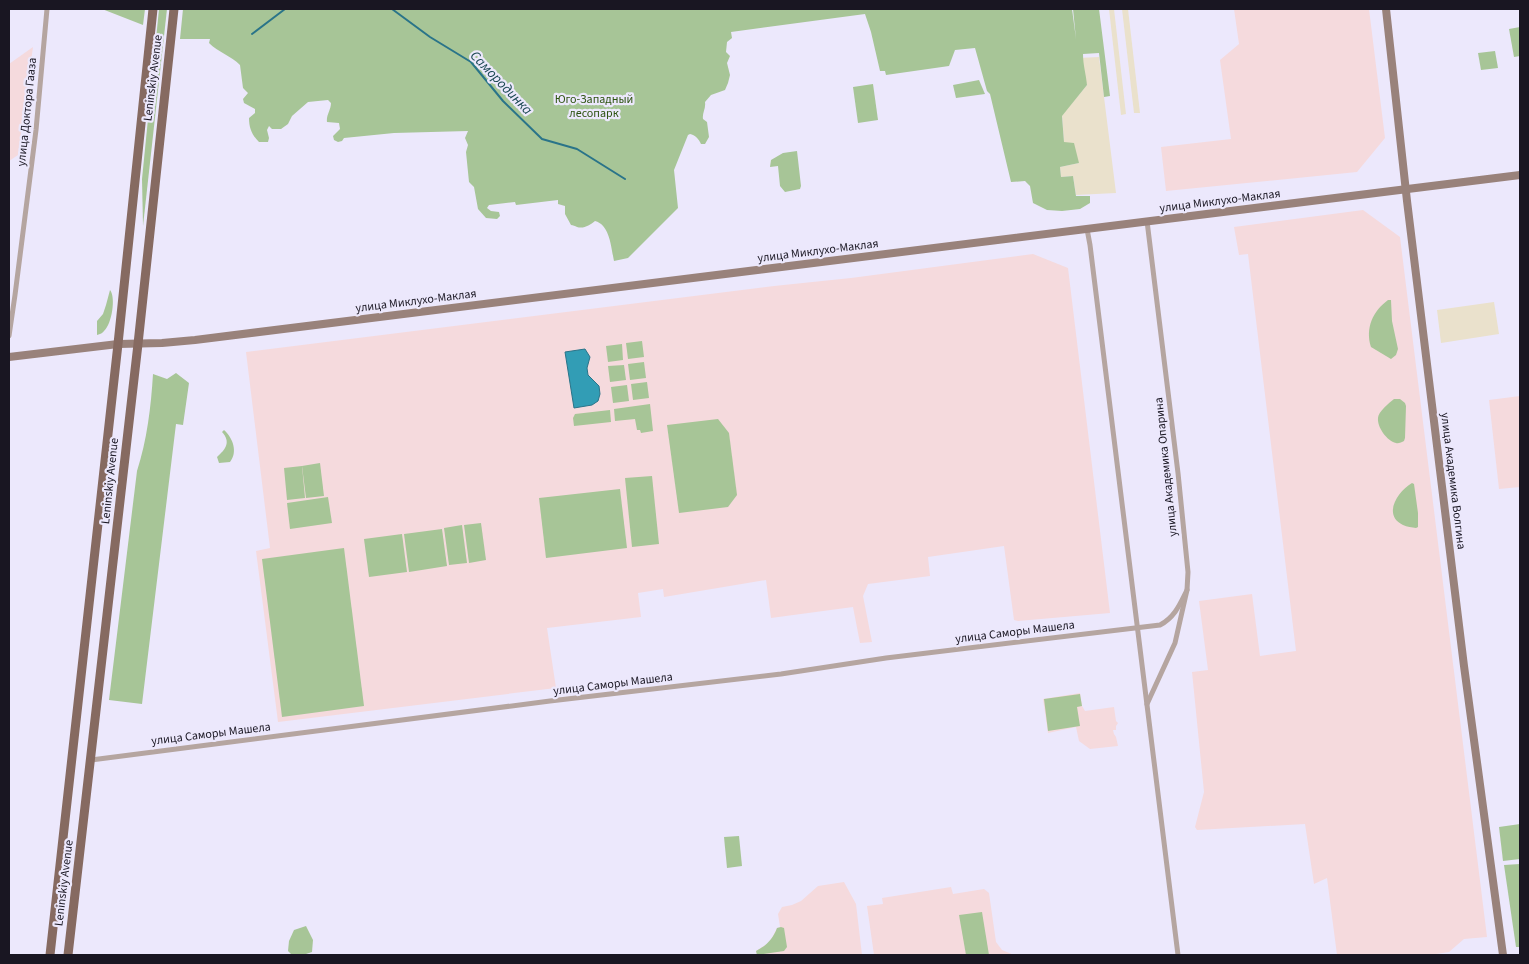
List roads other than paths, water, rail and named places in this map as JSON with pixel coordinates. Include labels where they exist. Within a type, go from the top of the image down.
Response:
[{"type":"main road","name":"Leninskiy Avenue","points":[[50,954],[118,344],[153,9]]},
{"type":"main road","name":"Leninskiy Avenue","points":[[68,955],[138,344],[174,9]]},
{"type":"main road","name":"улица Академика Волгина","points":[[1386,9],[1406,189],[1465,668],[1503,955]]},
{"type":"main road","name":"улица Миклухо-Маклая","points":[[9,357],[118,344],[162,343],[205,339],[1520,176]]},
{"type":"street","name":"улица Доктора Гааза","points":[[9,336],[35,140],[47,9]]},
{"type":"street","name":"улица Академика Опарина","points":[[1147,221],[1178,473],[1188,572],[1188,590],[1175,643],[1147,705]]},
{"type":"street","points":[[1087,229],[1178,955]]},
{"type":"street","name":"улица Саморы Машела","points":[[91,760],[550,701],[772,675],[886,658],[1160,624],[1168,621],[1174,615],[1188,590]]},
{"type":"water","points":[[585,349],[590,357],[587,368],[588,375],[599,386],[600,394],[598,401],[592,405],[574,408],[565,352]]},
{"type":"waterway","points":[[252,34],[285,9]]},
{"type":"waterway","name":"Самородинка","points":[[392,9],[430,37],[471,62],[503,101],[542,139],[577,149],[625,179]]},
{"type":"park label","name":"Юго-Западный лесопарк","points":[[594,106]]}]
